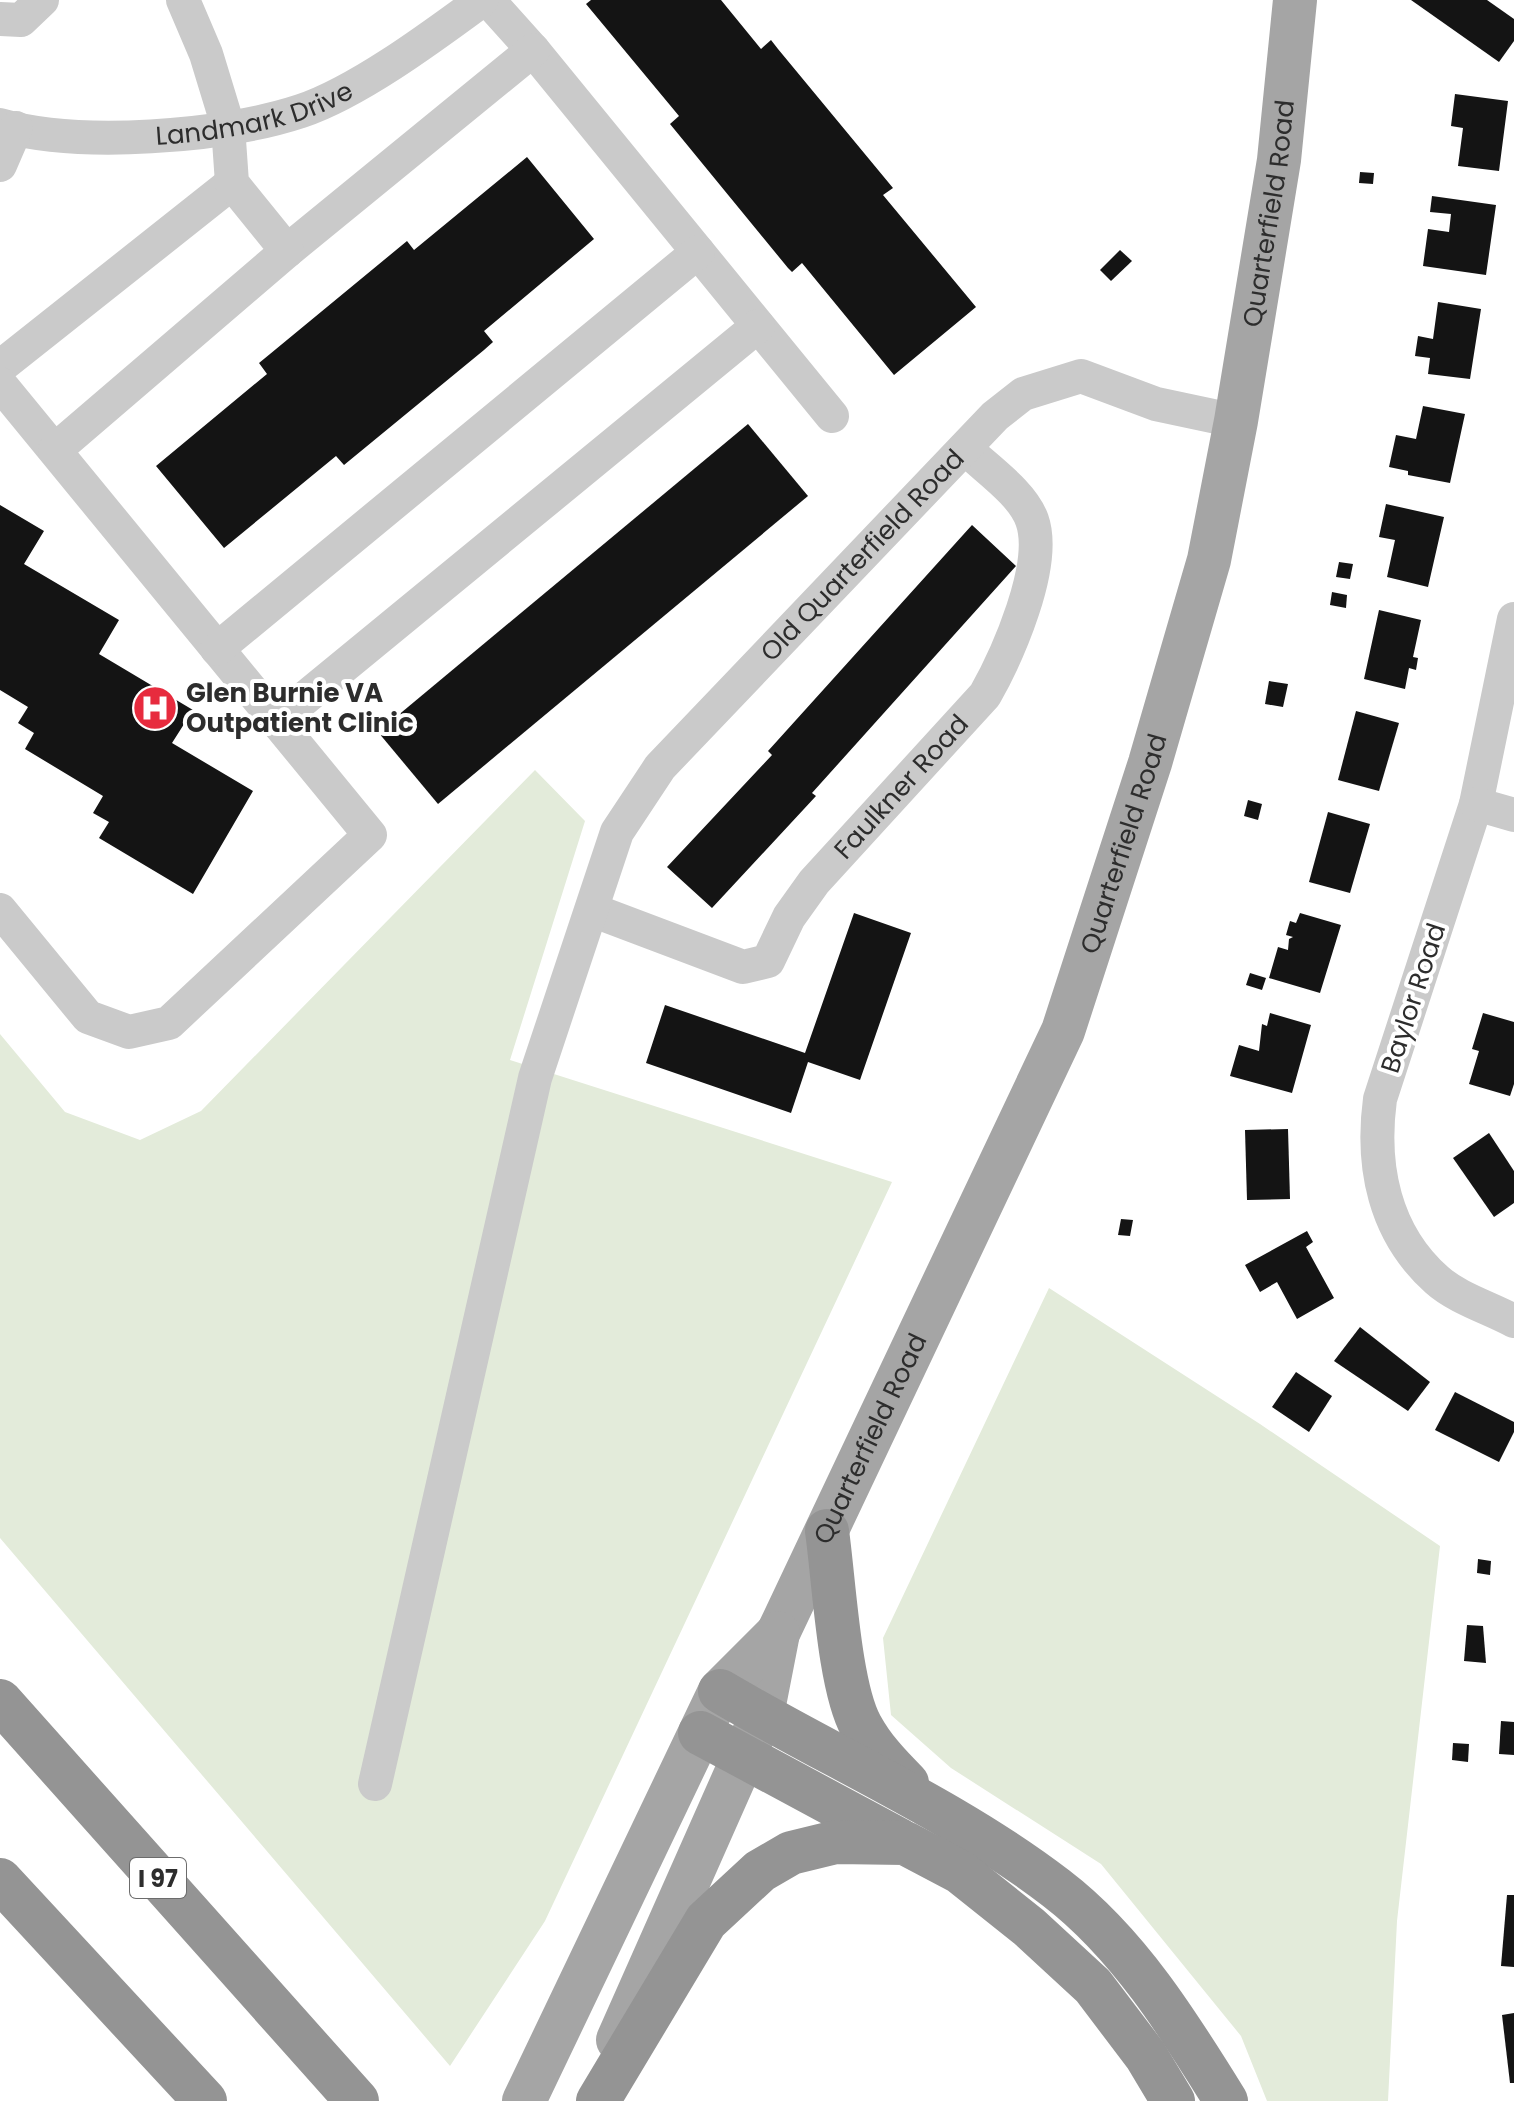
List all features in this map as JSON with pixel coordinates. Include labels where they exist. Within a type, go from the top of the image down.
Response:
[{"type":"highway","points":[[827,1531],[848,1691],[859,1723],[878,1754],[931,1808]]},
{"type":"highway","points":[[720,1691],[982,1837],[1058,1889],[1123,1953],[1182,2030],[1226,2101]]},
{"type":"highway","name":"I 97","points":[[0,1701],[359,2101]]},
{"type":"highway","points":[[700,1733],[960,1872],[1029,1927],[1093,1986],[1146,2056],[1173,2101]]},
{"type":"highway","points":[[598,2101],[706,1921],[734,1892],[791,1853],[836,1842],[905,1843]]},
{"type":"highway","points":[[0,1880],[205,2101]]},
{"type":"main road","name":"Quarterfield Road","points":[[592,2101],[762,1715],[778,1633],[1063,1031],[1150,763],[1201,589],[1236,421],[1279,160],[1295,0]]},
{"type":"main road","name":"Quarterfield Road","points":[[527,2094],[720,1691],[778,1633]]},
{"type":"street","points":[[0,19],[21,20],[42,0]]},
{"type":"street","points":[[183,0],[206,54],[228,126],[232,183],[287,251]]},
{"type":"street","points":[[485,0],[533,50],[832,416]]},
{"type":"street","name":"Landmark Drive","points":[[8,127],[50,134],[161,135],[228,126],[302,110],[373,74],[485,0]]},
{"type":"street","points":[[55,450],[287,251],[533,50]]},
{"type":"street","points":[[0,165],[8,127]]},
{"type":"street","points":[[0,367],[232,183]]},
{"type":"street","points":[[217,649],[698,252]]},
{"type":"street","points":[[277,721],[758,326]]},
{"type":"street","name":"Old Quarterfield Road","points":[[375,1784],[535,1078],[617,832],[660,767],[995,416],[1023,394],[1081,376],[1156,404],[1236,421]]},
{"type":"street","points":[[0,384],[370,835],[169,1023],[129,1032],[88,1017],[0,910]]},
{"type":"street","name":"Faulkner Road","points":[[592,910],[743,967],[768,961],[789,917],[814,882],[985,695],[1001,666],[1030,583],[1035,541],[1033,520],[1023,504],[965,448]]},
{"type":"street","name":"Baylor Road","points":[[1514,619],[1476,804],[1380,1099],[1375,1140],[1379,1178],[1413,1254],[1439,1282],[1514,1321]]},
{"type":"street","points":[[1476,804],[1514,815]]},
{"type":"green space","points":[[535,770],[585,821],[510,1060],[892,1182],[545,1921],[450,2066],[0,1538],[0,1034],[65,1112],[140,1140],[201,1111]]},
{"type":"green space","points":[[1049,1288],[1260,1424],[1440,1546],[1397,1921],[1388,2101],[1267,2101],[1241,2036],[1101,1864],[951,1768],[891,1715],[883,1638]]},
{"type":"building","points":[[591,0],[721,0],[761,49],[771,40],[893,188],[883,195],[976,307],[894,375],[802,263],[792,272],[788,268],[670,124],[679,116],[586,4]]},
{"type":"building","points":[[1411,0],[1487,0],[1514,19],[1514,41],[1499,62]]},
{"type":"building","points":[[1455,94],[1508,101],[1499,171],[1458,166],[1463,128],[1451,126]]},
{"type":"building","points":[[527,157],[594,239],[484,331],[493,342],[484,350],[344,465],[336,456],[224,548],[156,466],[267,374],[259,363],[407,241],[414,250]]},
{"type":"building","points":[[1360,172],[1374,173],[1373,184],[1359,183]]},
{"type":"building","points":[[1432,196],[1496,205],[1486,275],[1423,266],[1428,229],[1449,232],[1451,214],[1430,212]]},
{"type":"building","points":[[1120,250],[1132,261],[1111,281],[1100,270]]},
{"type":"building","points":[[1438,302],[1481,309],[1470,379],[1428,374],[1430,358],[1415,356],[1418,336],[1433,339]]},
{"type":"building","points":[[1423,406],[1465,414],[1450,483],[1408,475],[1408,471],[1389,467],[1396,435],[1416,439]]},
{"type":"building","points":[[748,424],[808,496],[438,804],[378,732]]},
{"type":"building","points":[[1386,504],[1444,517],[1428,587],[1387,577],[1395,540],[1379,537]]},
{"type":"building","points":[[0,505],[44,531],[24,564],[119,620],[99,654],[193,710],[172,743],[253,791],[193,894],[99,838],[109,822],[93,813],[103,796],[25,749],[34,733],[18,723],[28,707],[0,690]]},
{"type":"building","points":[[972,525],[1016,566],[812,793],[816,796],[712,908],[667,867],[772,755],[768,751]]},
{"type":"building","points":[[1339,562],[1353,564],[1350,579],[1336,577]]},
{"type":"building","points":[[1332,592],[1347,595],[1346,608],[1330,605]]},
{"type":"building","points":[[1379,610],[1421,620],[1413,657],[1418,658],[1416,670],[1409,668],[1405,689],[1364,679]]},
{"type":"building","points":[[1269,681],[1288,684],[1283,707],[1265,704]]},
{"type":"building","points":[[1356,711],[1399,723],[1379,791],[1338,780]]},
{"type":"building","points":[[1248,800],[1262,804],[1258,820],[1244,816]]},
{"type":"building","points":[[1328,812],[1370,824],[1350,893],[1309,882]]},
{"type":"building","points":[[854,913],[911,933],[860,1080],[808,1062],[791,1113],[646,1063],[665,1005],[805,1053]]},
{"type":"building","points":[[1300,913],[1341,925],[1320,993],[1269,978],[1278,947],[1288,950],[1289,939],[1293,937],[1286,935],[1290,921],[1296,923]]},
{"type":"building","points":[[1250,973],[1266,978],[1262,990],[1246,985]]},
{"type":"building","points":[[1270,1013],[1311,1025],[1292,1093],[1230,1076],[1239,1045],[1259,1051],[1262,1024],[1267,1026]]},
{"type":"building","points":[[1483,1013],[1514,1022],[1514,1084],[1510,1096],[1469,1084],[1479,1051],[1472,1049]]},
{"type":"building","points":[[1288,1129],[1290,1199],[1247,1200],[1245,1130]]},
{"type":"building","points":[[1489,1133],[1514,1171],[1514,1203],[1494,1217],[1453,1158]]},
{"type":"building","points":[[1121,1219],[1133,1220],[1130,1236],[1118,1235]]},
{"type":"building","points":[[1307,1231],[1313,1242],[1306,1247],[1334,1298],[1297,1319],[1277,1282],[1260,1292],[1245,1265]]},
{"type":"building","points":[[1360,1327],[1430,1382],[1408,1411],[1334,1361]]},
{"type":"building","points":[[1296,1372],[1332,1396],[1309,1432],[1272,1407]]},
{"type":"building","points":[[1455,1392],[1514,1422],[1514,1432],[1499,1462],[1435,1430]]},
{"type":"building","points":[[1478,1559],[1491,1561],[1490,1575],[1477,1573]]},
{"type":"building","points":[[1467,1625],[1483,1626],[1486,1663],[1464,1661]]},
{"type":"building","points":[[1501,1721],[1514,1722],[1514,1755],[1499,1754]]},
{"type":"building","points":[[1453,1743],[1469,1744],[1468,1762],[1452,1760]]},
{"type":"building","points":[[1507,1895],[1514,1895],[1514,1967],[1501,1966]]},
{"type":"building","points":[[1514,2013],[1514,2083],[1510,2083],[1502,2015]]},
{"type":"place","name":"Glen Burnie VA Outpatient Clinic","points":[[155,708]]}]
